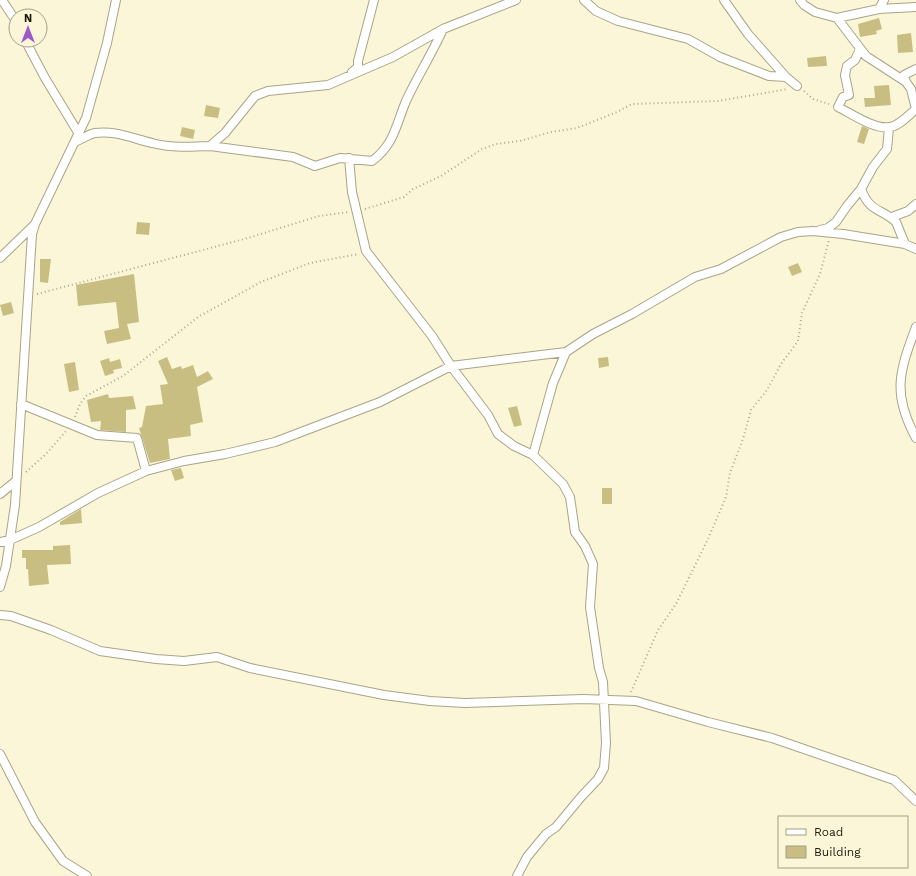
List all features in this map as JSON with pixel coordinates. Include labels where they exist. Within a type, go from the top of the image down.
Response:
[{"type":"street","points":[[2,0],[8,9]]},
{"type":"street","points":[[0,587],[6,566],[10,540],[16,481],[30,253],[35,224],[77,138],[93,96],[116,0]]},
{"type":"street","points":[[346,76],[358,67],[358,61],[374,0]]},
{"type":"street","points":[[210,146],[225,133],[255,96],[268,91],[328,85],[346,76],[380,63],[443,29],[516,0]]},
{"type":"street","points":[[584,0],[596,12],[618,21],[688,39],[720,57],[746,69],[769,76],[786,77]]},
{"type":"street","points":[[724,0],[748,34],[786,77],[797,86]]},
{"type":"street","points":[[800,0],[804,5],[815,12],[837,18],[880,9],[916,7]]},
{"type":"street","points":[[880,9],[884,0]]},
{"type":"street","points":[[837,18],[866,56],[906,82]]},
{"type":"street","points":[[77,138],[95,133],[129,135],[152,143],[176,147],[210,146],[293,157],[316,166],[335,159],[349,158],[372,161],[388,146],[406,101],[443,29]]},
{"type":"street","points":[[30,48],[77,138]]},
{"type":"street","points":[[860,49],[855,60],[847,66],[845,75],[849,95],[843,97],[838,107],[868,123],[889,128],[896,125],[916,109],[911,89],[906,82],[904,75],[916,69]]},
{"type":"street","points":[[0,542],[10,540],[39,527],[98,493],[146,471],[184,461],[225,454],[275,442],[380,402],[451,366],[566,352],[593,334],[632,314],[695,277],[720,269],[782,237],[798,232],[828,228],[836,222],[861,189],[873,168],[887,149],[889,128]]},
{"type":"street","points":[[349,158],[351,185],[366,251],[386,280],[414,312],[451,366],[488,415],[498,434],[514,446],[533,456],[563,484],[570,497],[576,532],[585,546],[593,564],[590,607],[599,668],[603,682],[606,743],[604,768],[598,780],[527,857],[517,876]]},
{"type":"street","points":[[861,189],[865,200],[875,210],[892,217],[896,222],[905,244]]},
{"type":"street","points":[[892,217],[908,211],[916,204]]},
{"type":"street","points":[[0,258],[35,224]]},
{"type":"street","points":[[813,231],[905,244],[916,249]]},
{"type":"street","points":[[916,327],[903,364],[900,386],[904,414],[916,438]]},
{"type":"street","points":[[533,456],[553,383],[566,352]]},
{"type":"street","points":[[21,404],[97,435],[138,438],[146,471]]},
{"type":"street","points":[[0,494],[16,481]]},
{"type":"street","points":[[0,615],[11,616],[51,630],[100,651],[156,659],[184,661],[217,657],[250,668],[384,695],[430,701],[465,702],[582,699],[636,701],[708,722],[772,738],[894,780],[916,801]]},
{"type":"street","points":[[0,754],[35,822],[63,861],[87,876]]},
{"type":"path","points":[[27,297],[248,238],[319,216],[357,211],[404,197],[413,188],[441,176],[482,149],[496,144],[520,141],[551,132],[577,128],[617,112],[632,104],[718,101],[785,90],[797,86],[813,99],[838,107]]},
{"type":"path","points":[[627,701],[658,630],[676,604],[708,540],[726,497],[730,473],[743,439],[751,410],[767,390],[781,364],[798,341],[802,313],[820,274],[831,233]]},
{"type":"path","points":[[16,481],[46,454],[72,425],[80,404],[86,396],[123,376],[198,317],[261,282],[310,263],[366,251]]},
{"type":"building","points":[[879,18],[882,29],[876,31],[877,34],[860,37],[858,24]]},
{"type":"building","points":[[911,33],[913,52],[898,53],[897,35]]},
{"type":"building","points":[[826,56],[827,66],[808,67],[807,58]]},
{"type":"building","points":[[889,85],[891,105],[865,107],[864,98],[875,98],[874,86]]},
{"type":"building","points":[[206,105],[220,108],[218,118],[204,116]]},
{"type":"building","points":[[862,126],[869,129],[864,144],[857,142]]},
{"type":"building","points":[[182,127],[195,130],[193,139],[180,136]]},
{"type":"building","points":[[137,222],[150,223],[149,235],[136,234]]},
{"type":"building","points":[[40,259],[51,259],[48,283],[40,282]]},
{"type":"building","points":[[798,263],[802,272],[792,276],[788,267]]},
{"type":"building","points":[[134,274],[139,322],[127,324],[131,339],[107,344],[104,331],[119,328],[116,302],[78,306],[76,285]]},
{"type":"building","points":[[11,302],[14,313],[3,316],[0,305]]},
{"type":"building","points":[[167,357],[172,369],[181,366],[182,369],[193,365],[197,377],[208,371],[213,379],[197,387],[203,422],[190,425],[191,436],[168,439],[170,459],[150,463],[139,428],[142,427],[146,406],[163,404],[160,385],[168,384],[158,361]]},
{"type":"building","points":[[608,357],[609,366],[599,368],[598,358]]},
{"type":"building","points":[[109,358],[110,362],[120,359],[122,368],[113,370],[114,373],[105,376],[100,361]]},
{"type":"building","points":[[75,362],[79,390],[69,392],[64,364]]},
{"type":"building","points":[[108,394],[109,398],[133,396],[136,409],[126,410],[126,432],[100,430],[101,421],[91,422],[87,400]]},
{"type":"building","points":[[517,406],[522,425],[514,427],[508,408]]},
{"type":"building","points":[[181,468],[184,478],[175,481],[171,470]]},
{"type":"building","points":[[602,488],[612,488],[612,504],[602,504]]},
{"type":"building","points":[[81,509],[82,523],[60,525],[60,522]]},
{"type":"building","points":[[70,545],[71,564],[47,565],[49,584],[29,586],[26,558],[22,558],[22,550],[53,550],[53,546]]}]
